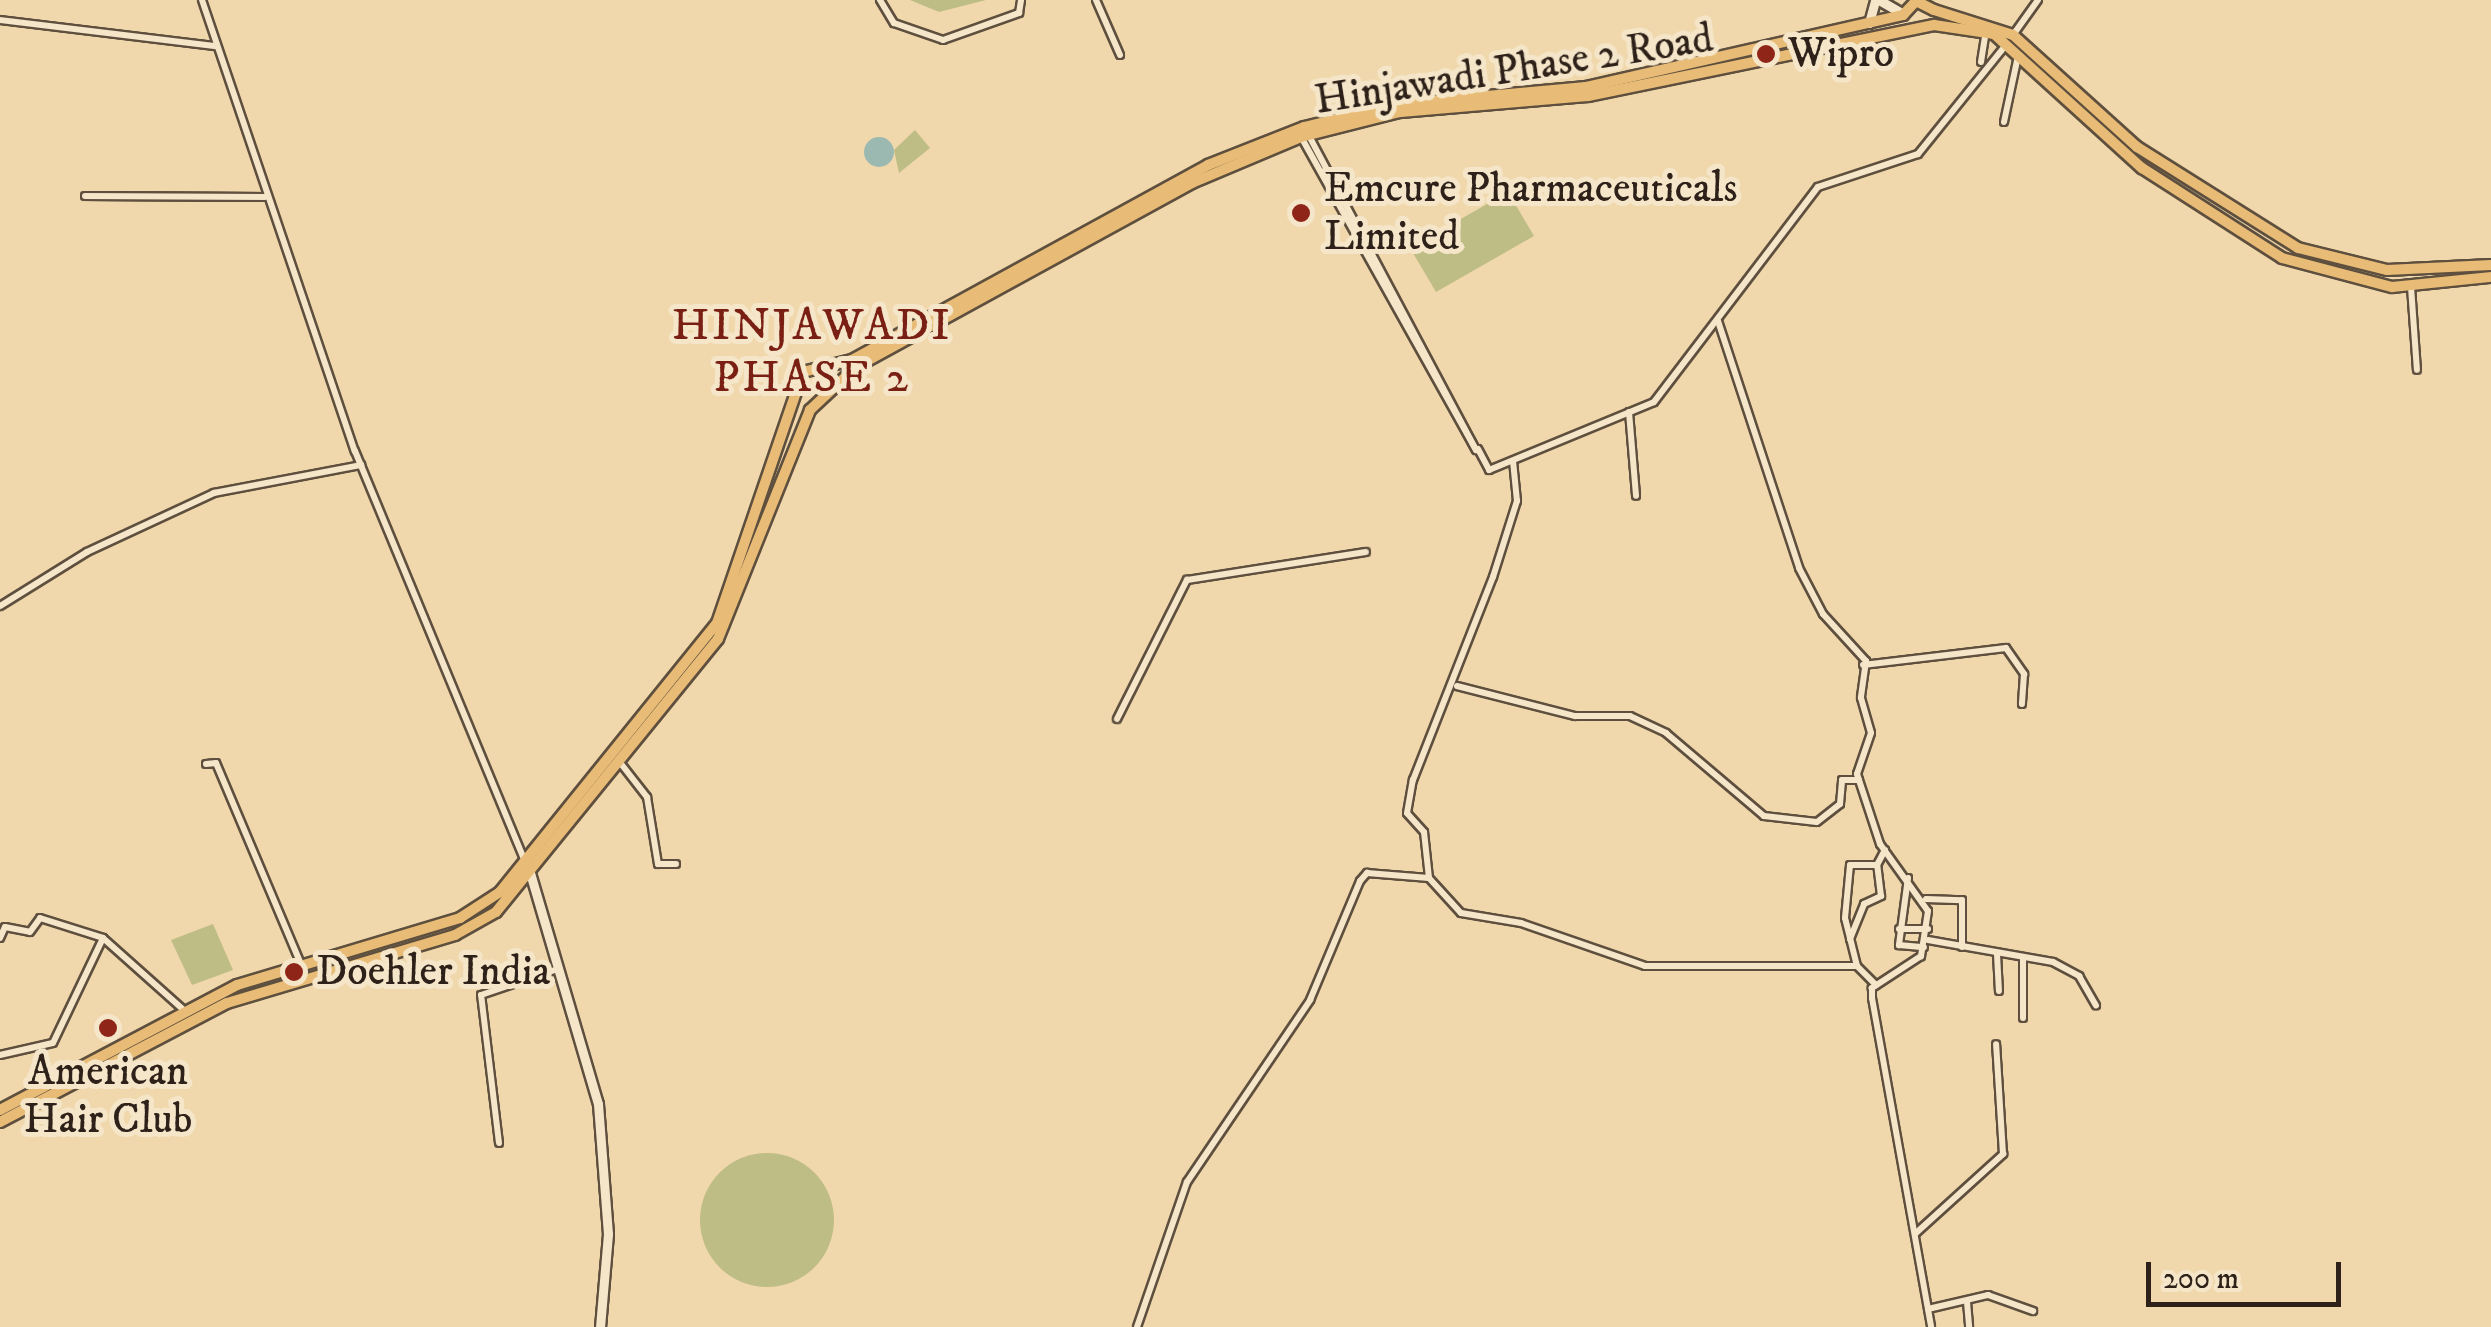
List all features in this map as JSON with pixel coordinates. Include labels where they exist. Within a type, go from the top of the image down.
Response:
[{"type":"main road","points":[[1912,32],[1903,15],[1908,1],[2010,39],[2018,55],[2142,168],[2268,251],[2333,276],[2411,287],[2491,277]]},
{"type":"main road","points":[[1934,10],[1934,26],[1987,30],[2010,39],[2136,147],[2280,240],[2387,270],[2491,265]]},
{"type":"main road","name":"Hinjawadi Phase 2 Road","points":[[796,393],[800,374],[818,373],[978,295],[1212,172],[1303,132],[1375,107],[1586,87],[1903,15]]},
{"type":"main road","name":"Hinjawadi Phase 2 Road","points":[[1303,132],[1400,112],[1580,97],[1934,26]]},
{"type":"main road","name":"Hinjawadi Phase 2 Road","points":[[826,387],[978,295]]},
{"type":"main road","points":[[0,1122],[201,1014],[304,974],[470,930],[530,870],[622,765],[710,642],[826,387],[818,373]]},
{"type":"main road","points":[[0,1110],[185,1011],[300,962],[460,918],[530,870],[710,642],[788,436],[796,393],[817,400]]},
{"type":"main road","points":[[300,962],[304,974]]},
{"type":"street","points":[[202,0],[265,196],[361,464],[530,870],[598,1104],[608,1234],[600,1327]]},
{"type":"street","points":[[880,0],[894,23],[943,40],[1019,12],[1021,0]]},
{"type":"street","points":[[1096,0],[1120,54]]},
{"type":"street","points":[[1869,23],[1877,0],[1903,15]]},
{"type":"street","points":[[1303,132],[1425,342],[1489,470],[1654,402],[1818,187],[1918,154],[2038,0]]},
{"type":"street","points":[[0,20],[214,46]]},
{"type":"street","points":[[1981,62],[1987,30]]},
{"type":"street","points":[[2004,122],[2018,55]]},
{"type":"street","points":[[1303,132],[1416,346],[1478,449]]},
{"type":"street","points":[[85,196],[265,196]]},
{"type":"street","points":[[2411,287],[2417,370]]},
{"type":"street","points":[[1718,321],[1799,568],[1862,666],[1871,733],[1860,780],[1885,850],[1926,898],[1927,944],[1910,968],[1876,984]]},
{"type":"street","points":[[1416,346],[1425,342]]},
{"type":"street","points":[[1629,412],[1636,496]]},
{"type":"street","points":[[1513,461],[1517,502],[1457,686],[1407,813],[1424,832],[1429,878],[1461,913],[1521,923],[1646,966],[1856,966]]},
{"type":"street","points":[[0,606],[86,552],[214,493],[361,464]]},
{"type":"street","points":[[1117,719],[1187,580],[1366,552]]},
{"type":"street","points":[[1862,666],[2006,648],[2024,674],[2022,704]]},
{"type":"street","points":[[1457,686],[1575,716],[1630,716],[1666,733],[1764,816],[1816,822],[1840,804],[1842,780],[1860,780]]},
{"type":"street","points":[[206,764],[216,763],[300,962]]},
{"type":"street","points":[[622,765],[647,797],[658,864],[676,864]]},
{"type":"street","points":[[1850,939],[1864,904],[1881,896],[1877,864],[1885,850]]},
{"type":"street","points":[[1877,864],[1850,865],[1850,939],[1856,966],[1876,984],[1931,1327]]},
{"type":"street","points":[[1137,1327],[1187,1182],[1310,1000],[1360,881],[1368,873],[1429,878]]},
{"type":"street","points":[[1908,878],[1898,929],[1899,945],[1962,947],[2023,957],[2079,976],[2096,1006]]},
{"type":"street","points":[[1926,898],[1962,900],[1962,947]]},
{"type":"street","points":[[0,938],[5,927],[30,932],[40,918],[103,938],[185,1011]]},
{"type":"street","points":[[1898,929],[1928,930]]},
{"type":"street","points":[[0,1055],[31,1041],[52,1045],[103,938]]},
{"type":"street","points":[[1997,954],[1999,991]]},
{"type":"street","points":[[2023,957],[2023,1018]]},
{"type":"street","points":[[499,1143],[481,995],[559,968]]},
{"type":"street","points":[[1916,1233],[2003,1154],[1996,1044]]},
{"type":"street","points":[[1928,1309],[2002,1296],[2033,1311]]},
{"type":"street","points":[[1967,1300],[1969,1327]]},
{"type":"shaded area","points":[[910,0],[986,0],[939,12]]},
{"type":"shaded area","points":[[915,130],[930,148],[899,173],[894,150]]},
{"type":"shaded area","points":[[1508,192],[1534,236],[1436,292],[1410,248]]},
{"type":"shaded area","points":[[213,924],[233,970],[192,985],[171,940]]},
{"type":"shaded area","points":[[767,1153],[793,1158],[814,1173],[829,1194],[834,1220],[829,1246],[814,1267],[793,1282],[767,1287],[741,1282],[720,1267],[705,1246],[700,1220],[705,1194],[720,1173],[741,1158]]},
{"type":"water","points":[[879,137],[890,141],[894,152],[890,163],[879,167],[868,163],[864,152],[868,141]]},
{"type":"place","name":"Wipro","points":[[1766,54]]},
{"type":"place","name":"Emcure Pharmaceuticals Limited","points":[[1301,213]]},
{"type":"place","name":"Doehler India","points":[[294,972]]},
{"type":"place","name":"American Hair Club","points":[[108,1028]]},
{"type":"district","name":"HINJAWADI PHASE 2","points":[[812,353]]}]
